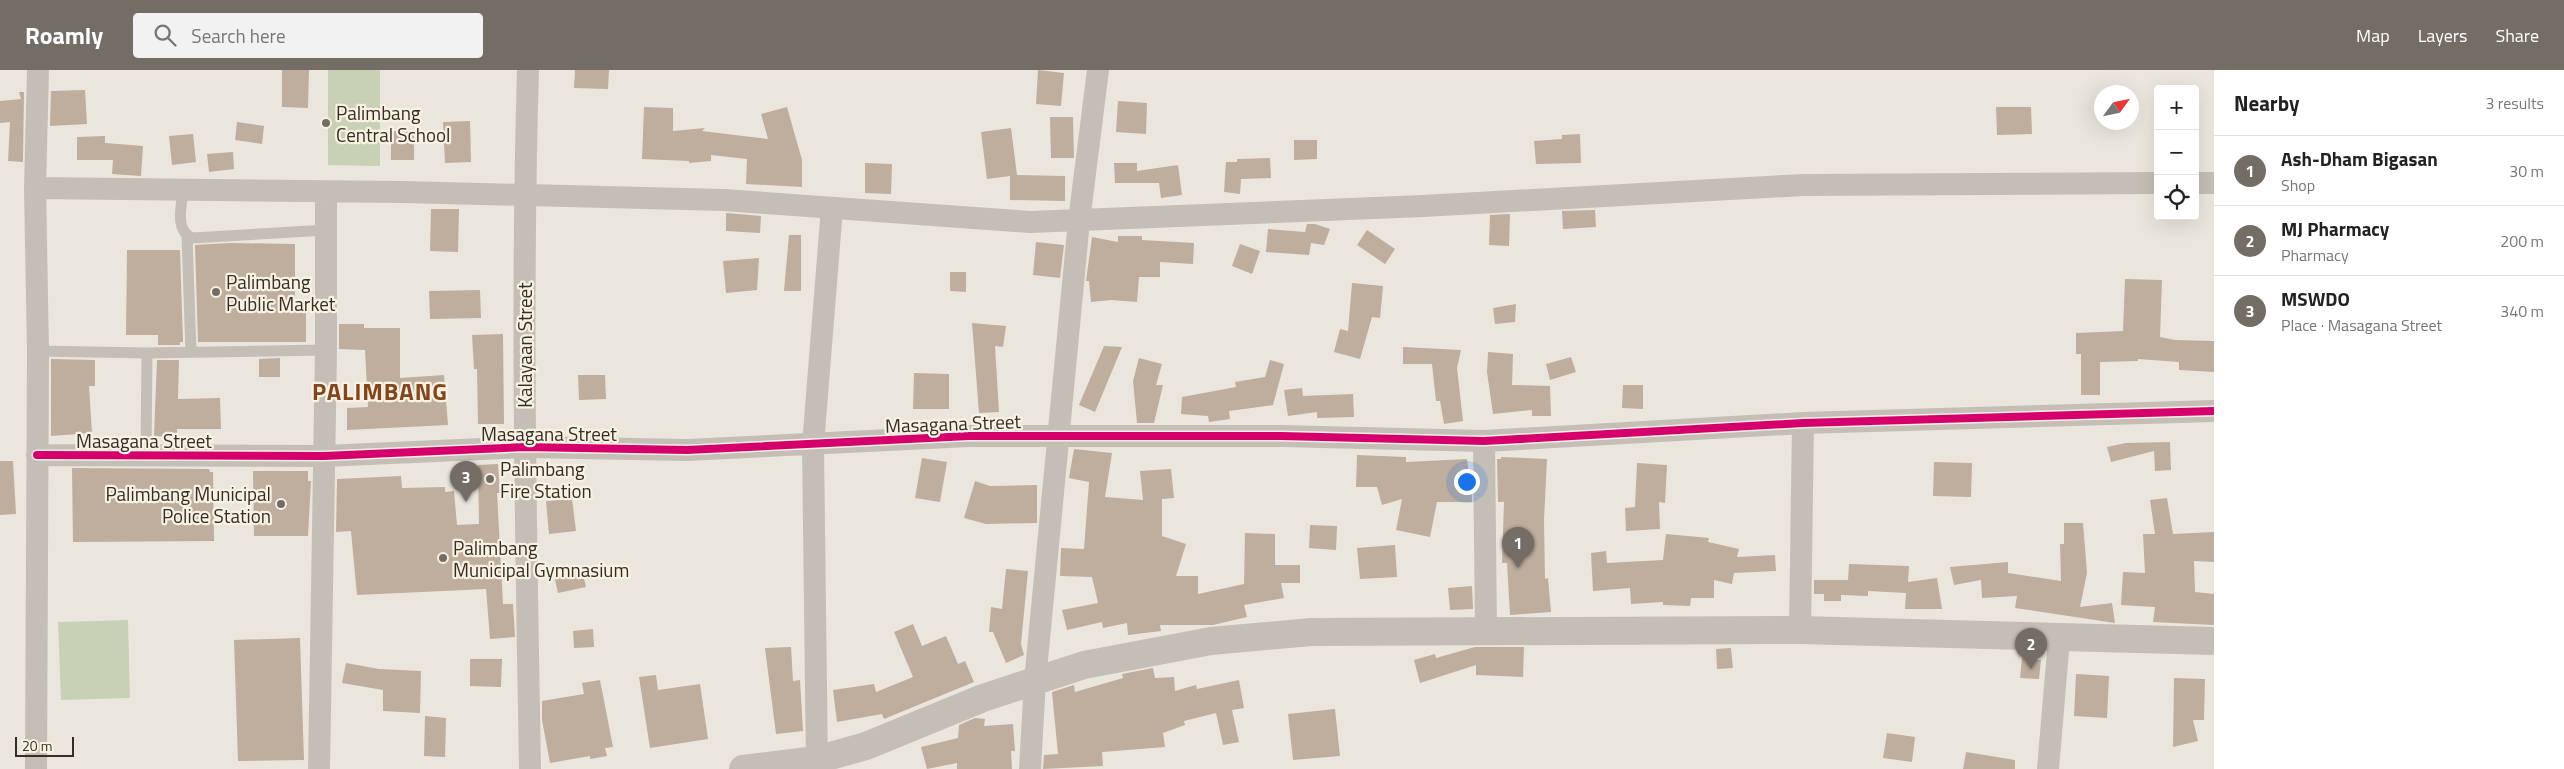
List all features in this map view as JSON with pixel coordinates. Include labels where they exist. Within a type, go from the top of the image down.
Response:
[{"type":"street","points":[[36,769],[38,351],[35,188],[38,70]]},
{"type":"street","name":"Kalayaan Street","points":[[528,70],[524,194],[524,446],[530,769]]},
{"type":"street","points":[[1030,769],[1035,682],[1060,436],[1079,221],[1098,70]]},
{"type":"street","points":[[35,188],[524,194],[724,200],[1030,222],[1423,206],[1803,186],[2154,183]]},
{"type":"street","points":[[2199,183],[2214,183]]},
{"type":"street","points":[[319,769],[326,350],[326,192]]},
{"type":"street","points":[[816,765],[813,446],[832,208]]},
{"type":"street","name":"Masagana Street","points":[[37,455],[324,456],[524,446],[687,450],[813,446],[969,436],[1281,436],[1484,441],[1803,423],[2214,412]]},
{"type":"street","points":[[1800,630],[1803,423]]},
{"type":"street","points":[[1484,441],[1486,632]]},
{"type":"street","points":[[743,769],[816,765],[983,698],[1084,665],[1211,641],[1260,636],[1311,632],[1800,630],[2214,641]]},
{"type":"street","points":[[2048,769],[2059,638]]},
{"type":"lane","points":[[183,190],[181,224],[187,236],[191,352]]},
{"type":"lane","points":[[187,236],[192,238],[327,230]]},
{"type":"lane","points":[[38,351],[147,353],[326,350]]},
{"type":"lane","points":[[146,456],[147,353]]},
{"type":"green space","points":[[328,70],[380,70],[380,166],[328,165]]},
{"type":"green space","points":[[128,620],[130,698],[61,700],[58,622]]},
{"type":"building","points":[[282,70],[309,70],[308,108],[282,107]]},
{"type":"building","points":[[575,70],[609,70],[608,89],[574,88]]},
{"type":"building","points":[[1038,70],[1064,73],[1061,106],[1036,104]]},
{"type":"building","points":[[85,90],[87,124],[50,126],[51,91]]},
{"type":"building","points":[[19,92],[24,92],[23,162],[8,161],[10,122],[0,123],[0,101],[21,99]]},
{"type":"building","points":[[1118,101],[1147,103],[1146,134],[1116,132]]},
{"type":"building","points":[[644,107],[673,108],[673,131],[705,128],[702,131],[768,139],[761,114],[787,107],[802,160],[802,187],[746,184],[747,159],[711,155],[711,161],[689,163],[689,161],[642,159]]},
{"type":"building","points":[[1996,107],[2031,107],[2032,134],[1997,135]]},
{"type":"building","points":[[1050,117],[1073,117],[1074,158],[1051,158]]},
{"type":"building","points":[[470,121],[471,162],[445,163],[443,122]]},
{"type":"building","points":[[237,122],[264,126],[262,144],[235,140]]},
{"type":"building","points":[[1011,128],[1017,175],[1065,176],[1065,201],[1010,200],[1010,176],[987,179],[981,132]]},
{"type":"building","points":[[391,131],[414,131],[414,160],[391,160]]},
{"type":"building","points":[[193,134],[196,162],[172,165],[169,136]]},
{"type":"building","points":[[1580,134],[1581,163],[1536,164],[1534,141],[1562,139],[1562,135]]},
{"type":"building","points":[[105,136],[105,143],[143,146],[141,176],[112,174],[113,160],[77,160],[77,137]]},
{"type":"building","points":[[1294,140],[1317,140],[1317,159],[1294,160]]},
{"type":"building","points":[[233,152],[234,169],[209,172],[207,154]]},
{"type":"building","points":[[1270,158],[1271,178],[1241,179],[1240,194],[1224,192],[1226,162],[1237,162],[1237,159]]},
{"type":"building","points":[[865,163],[892,164],[891,194],[865,193]]},
{"type":"building","points":[[1114,163],[1137,163],[1137,171],[1178,165],[1182,195],[1161,198],[1159,183],[1115,183]]},
{"type":"building","points":[[431,209],[459,209],[458,252],[430,251]]},
{"type":"building","points":[[1595,210],[1596,227],[1563,229],[1562,211]]},
{"type":"building","points":[[726,213],[761,216],[760,233],[726,231]]},
{"type":"building","points":[[1510,214],[1509,246],[1489,245],[1490,215]]},
{"type":"building","points":[[1307,224],[1315,224],[1330,229],[1324,245],[1311,243],[1309,255],[1266,252],[1268,229],[1305,232]]},
{"type":"building","points":[[1367,230],[1395,249],[1385,264],[1357,245]]},
{"type":"building","points":[[789,235],[801,235],[801,291],[784,291]]},
{"type":"building","points":[[1118,236],[1142,236],[1142,240],[1194,243],[1193,264],[1160,262],[1160,277],[1139,277],[1137,302],[1111,300],[1091,302],[1089,281],[1086,281],[1092,237],[1118,242]]},
{"type":"building","points":[[1036,242],[1064,245],[1060,278],[1033,275]]},
{"type":"building","points":[[230,243],[295,244],[295,305],[306,305],[306,342],[198,342],[195,245]]},
{"type":"building","points":[[1240,244],[1260,251],[1252,274],[1232,266]]},
{"type":"building","points":[[127,250],[180,250],[183,342],[180,342],[180,345],[158,345],[158,335],[126,335]]},
{"type":"building","points":[[759,258],[757,290],[726,293],[723,261]]},
{"type":"building","points":[[950,272],[966,272],[966,292],[950,291]]},
{"type":"building","points":[[2125,279],[2162,280],[2160,337],[2175,340],[2214,341],[2214,372],[2179,370],[2179,362],[2138,359],[2138,361],[2100,362],[2100,395],[2081,395],[2081,354],[2076,354],[2076,333],[2123,331]]},
{"type":"building","points":[[1352,283],[1383,286],[1380,318],[1372,317],[1360,359],[1334,352],[1340,329],[1348,331]]},
{"type":"building","points":[[480,290],[481,318],[430,319],[429,291]]},
{"type":"building","points":[[1516,304],[1515,322],[1495,324],[1493,308]]},
{"type":"building","points":[[972,323],[1006,326],[1003,347],[995,346],[999,412],[979,413]]},
{"type":"building","points":[[339,324],[364,324],[364,328],[400,328],[400,378],[444,375],[448,425],[347,430],[347,408],[368,407],[365,350],[339,349]]},
{"type":"building","points":[[503,334],[504,424],[478,424],[477,369],[474,369],[472,335]]},
{"type":"building","points":[[1104,346],[1122,347],[1095,412],[1079,405]]},
{"type":"building","points":[[1403,347],[1461,350],[1457,368],[1463,421],[1444,424],[1440,401],[1436,401],[1432,364],[1403,364]]},
{"type":"building","points":[[1488,352],[1513,354],[1512,385],[1550,386],[1551,416],[1532,416],[1532,410],[1493,414],[1487,372]]},
{"type":"building","points":[[1571,357],[1576,372],[1550,380],[1546,364]]},
{"type":"building","points":[[280,358],[280,377],[259,377],[259,359]]},
{"type":"building","points":[[1139,358],[1162,364],[1156,385],[1163,385],[1154,423],[1137,423],[1133,381]]},
{"type":"building","points":[[51,359],[95,360],[95,386],[89,386],[92,433],[51,436]]},
{"type":"building","points":[[157,360],[179,360],[178,399],[220,398],[221,429],[177,429],[177,437],[154,436]]},
{"type":"building","points":[[1270,360],[1284,364],[1273,405],[1229,411],[1230,419],[1209,422],[1208,416],[1181,414],[1182,397],[1236,387],[1235,382],[1265,377]]},
{"type":"building","points":[[914,373],[949,374],[949,409],[913,409]]},
{"type":"building","points":[[578,375],[605,375],[606,399],[579,400]]},
{"type":"building","points":[[1623,385],[1643,385],[1643,409],[1622,408]]},
{"type":"building","points":[[1302,388],[1303,396],[1353,394],[1354,417],[1317,418],[1317,412],[1288,416],[1284,390]]},
{"type":"building","points":[[2170,442],[2171,470],[2155,471],[2154,451],[2111,462],[2107,447],[2126,443]]},
{"type":"building","points":[[1074,449],[1112,453],[1105,497],[1143,500],[1140,471],[1171,469],[1174,498],[1162,499],[1162,536],[1186,544],[1176,576],[1198,576],[1198,594],[1244,584],[1245,533],[1275,534],[1275,565],[1300,565],[1300,583],[1281,583],[1284,598],[1244,605],[1247,617],[1213,625],[1160,625],[1161,631],[1128,635],[1127,623],[1103,628],[1102,622],[1067,630],[1062,610],[1098,603],[1092,577],[1060,576],[1061,548],[1084,549],[1089,482],[1069,478]]},
{"type":"building","points":[[1357,455],[1406,457],[1406,462],[1467,459],[1469,474],[1471,474],[1472,502],[1437,502],[1430,537],[1396,530],[1402,499],[1382,505],[1377,487],[1356,487]]},
{"type":"building","points":[[1501,457],[1547,459],[1544,520],[1545,579],[1548,578],[1551,612],[1510,615],[1507,563],[1502,563],[1504,502],[1498,502],[1497,459],[1501,459]]},
{"type":"building","points":[[922,458],[947,462],[940,502],[915,498]]},
{"type":"building","points":[[0,461],[13,461],[16,514],[0,515]]},
{"type":"building","points":[[1934,462],[1972,463],[1971,497],[1933,496]]},
{"type":"building","points":[[1637,463],[1667,465],[1665,503],[1659,502],[1660,529],[1626,531],[1625,508],[1635,507]]},
{"type":"building","points":[[498,464],[500,493],[497,493],[503,604],[513,604],[515,637],[490,639],[486,589],[357,595],[351,531],[336,532],[337,479],[401,476],[402,488],[445,487],[445,492],[454,491],[457,525],[479,524],[478,465]]},
{"type":"building","points":[[72,468],[209,469],[210,472],[213,472],[214,541],[73,542]]},
{"type":"building","name":"Palimbang Municipal Police Station","points":[[253,471],[308,471],[308,481],[311,481],[308,536],[254,536]]},
{"type":"building","points":[[975,481],[990,486],[1037,485],[1037,523],[986,524],[964,518]]},
{"type":"building","points":[[2167,498],[2173,534],[2214,532],[2214,562],[2194,561],[2195,592],[2214,594],[2214,625],[2153,622],[2155,607],[2121,605],[2123,572],[2145,573],[2143,534],[2155,534],[2150,500]]},
{"type":"building","points":[[572,499],[576,531],[549,534],[546,501]]},
{"type":"building","points":[[2064,523],[2083,523],[2087,573],[2080,607],[2112,603],[2115,623],[2015,608],[2017,596],[1982,598],[1981,580],[1954,585],[1950,567],[2008,562],[2008,573],[2061,581],[2060,544],[2064,544]]},
{"type":"building","points":[[1310,525],[1337,526],[1336,550],[1309,548]]},
{"type":"building","points":[[1666,534],[1709,538],[1708,542],[1739,549],[1737,557],[1775,555],[1776,571],[1734,573],[1732,584],[1714,580],[1714,598],[1691,598],[1690,606],[1663,605],[1663,602],[1631,604],[1630,588],[1593,591],[1591,553],[1606,551],[1607,563],[1663,560]]},
{"type":"building","points":[[1395,545],[1397,577],[1360,579],[1357,548]]},
{"type":"building","points":[[1849,564],[1909,566],[1908,582],[1937,578],[1942,609],[1905,609],[1906,593],[1868,591],[1868,596],[1841,595],[1841,601],[1824,601],[1824,594],[1814,594],[1814,580],[1848,580]]},
{"type":"building","points":[[582,569],[586,587],[558,593],[554,575]]},
{"type":"building","points":[[1006,569],[1028,571],[1021,644],[1024,655],[1006,663],[993,632],[989,632],[991,607],[1002,609]]},
{"type":"building","points":[[1472,586],[1473,609],[1450,610],[1448,588]]},
{"type":"building","points":[[913,624],[922,646],[946,636],[958,664],[965,661],[974,682],[884,719],[882,714],[837,722],[833,690],[874,684],[876,692],[913,677],[894,632]]},
{"type":"building","points":[[593,629],[594,647],[574,648],[573,631]]},
{"type":"building","points":[[300,638],[304,760],[238,761],[234,640]]},
{"type":"building","points":[[791,647],[793,681],[800,680],[803,731],[776,734],[765,648]]},
{"type":"building","points":[[1475,647],[1524,647],[1523,677],[1476,675],[1476,665],[1420,683],[1414,660],[1435,654],[1436,658]]},
{"type":"building","points":[[1731,648],[1733,668],[1717,669],[1716,649]]},
{"type":"building","points":[[2022,658],[2041,660],[2039,679],[2020,678]]},
{"type":"building","points":[[470,659],[502,659],[501,687],[470,686]]},
{"type":"building","points":[[346,663],[379,669],[421,671],[420,713],[383,711],[383,690],[342,683]]},
{"type":"building","points":[[1153,668],[1155,678],[1174,677],[1175,691],[1196,685],[1197,689],[1239,680],[1244,708],[1232,710],[1239,742],[1223,745],[1216,713],[1184,721],[1185,725],[1163,733],[1165,747],[1102,752],[1103,766],[1043,769],[1044,755],[1058,754],[1052,692],[1074,685],[1075,692],[1123,678],[1122,674]]},
{"type":"building","points":[[2076,674],[2109,676],[2107,718],[2074,716]]},
{"type":"building","points":[[656,675],[658,690],[700,684],[708,739],[650,748],[639,677]]},
{"type":"building","points":[[2174,678],[2205,679],[2204,720],[2193,720],[2198,741],[2173,747]]},
{"type":"building","points":[[600,680],[613,747],[605,748],[607,756],[590,759],[590,756],[550,763],[542,720],[542,701],[584,694],[582,683]]},
{"type":"building","points":[[1335,709],[1340,756],[1293,760],[1288,714]]},
{"type":"building","points":[[425,716],[446,718],[445,757],[424,756]]},
{"type":"building","points":[[975,718],[985,719],[984,726],[1013,724],[1015,751],[1011,751],[1012,769],[957,769],[957,763],[927,769],[921,747],[958,738],[959,725]]},
{"type":"building","points":[[1887,733],[1915,737],[1912,762],[1883,758]]},
{"type":"building","points":[[1966,752],[2015,760],[2015,769],[1963,769]]},
{"type":"cycle path","points":[[37,455],[324,456],[525,447],[687,450],[969,436],[1281,436],[1484,441],[1803,423],[2214,411]]},
{"type":"place","name":"Palimbang Central School","points":[[326,123]]},
{"type":"place","name":"Palimbang Public Market","points":[[216,292]]},
{"type":"place","name":"Palimbang Fire Station","points":[[490,479]]},
{"type":"place","name":"MSWDO","points":[[466,502]]},
{"type":"place","name":"Palimbang Municipal Police Station","points":[[281,504]]},
{"type":"place","name":"Palimbang Municipal Gymnasium","points":[[443,558]]},
{"type":"place","name":"Ash-Dham Bigasan","points":[[1518,568]]},
{"type":"place","name":"MJ Pharmacy","points":[[2031,669]]},
{"type":"district","name":"PALIMBANG","points":[[380,391]]}]
